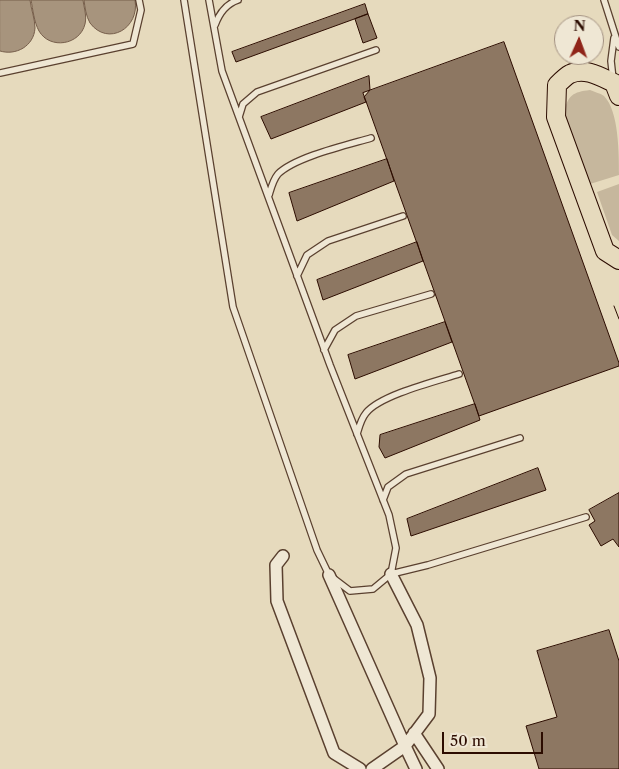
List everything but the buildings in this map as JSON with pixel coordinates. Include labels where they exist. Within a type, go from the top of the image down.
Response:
[{"type":"main road","points":[[616,90],[598,75],[585,72],[571,74],[557,85],[556,118],[605,251],[619,260]]},
{"type":"street","points":[[283,556],[276,565],[277,601],[334,753],[360,769]]},
{"type":"street","points":[[372,769],[405,746],[429,714],[430,678],[417,625],[391,574]]},
{"type":"street","points":[[330,575],[416,769]]},
{"type":"street","points":[[414,734],[438,769]]},
{"type":"lane","points":[[0,73],[133,44],[141,10],[140,0]]},
{"type":"lane","points":[[184,0],[233,308],[317,550],[330,575],[350,591],[373,589],[391,574],[428,565],[586,517]]},
{"type":"lane","points":[[209,0],[222,71],[324,350],[389,514],[396,548],[391,574]]},
{"type":"lane","points":[[214,27],[219,14],[238,0]]},
{"type":"lane","points":[[604,0],[619,47]]},
{"type":"lane","points":[[615,35],[611,61],[616,90]]},
{"type":"lane","points":[[239,117],[243,104],[257,92],[376,50]]},
{"type":"lane","points":[[269,197],[271,186],[278,174],[299,161],[371,138]]},
{"type":"lane","points":[[297,276],[307,255],[328,241],[403,216]]},
{"type":"lane","points":[[324,350],[335,330],[356,316],[431,294]]},
{"type":"lane","points":[[357,434],[360,423],[367,412],[388,398],[459,374]]},
{"type":"lane","points":[[383,500],[388,487],[406,474],[520,438]]},
{"type":"shaded area","points":[[0,0],[30,0],[35,25],[34,34],[28,45],[18,51],[0,51]]},
{"type":"shaded area","points":[[31,0],[83,0],[86,18],[82,31],[71,40],[57,43],[50,41],[44,37],[37,27]]},
{"type":"shaded area","points":[[84,0],[135,0],[133,19],[128,26],[113,34],[97,30],[90,23]]},
{"type":"shaded area","points":[[590,90],[604,96],[613,112],[617,133],[619,175],[590,184],[564,113],[567,102],[572,95]]},
{"type":"shaded area","points":[[619,184],[619,241],[612,235],[597,192]]},
{"type":"tram line","points":[[614,306],[619,319]]}]
